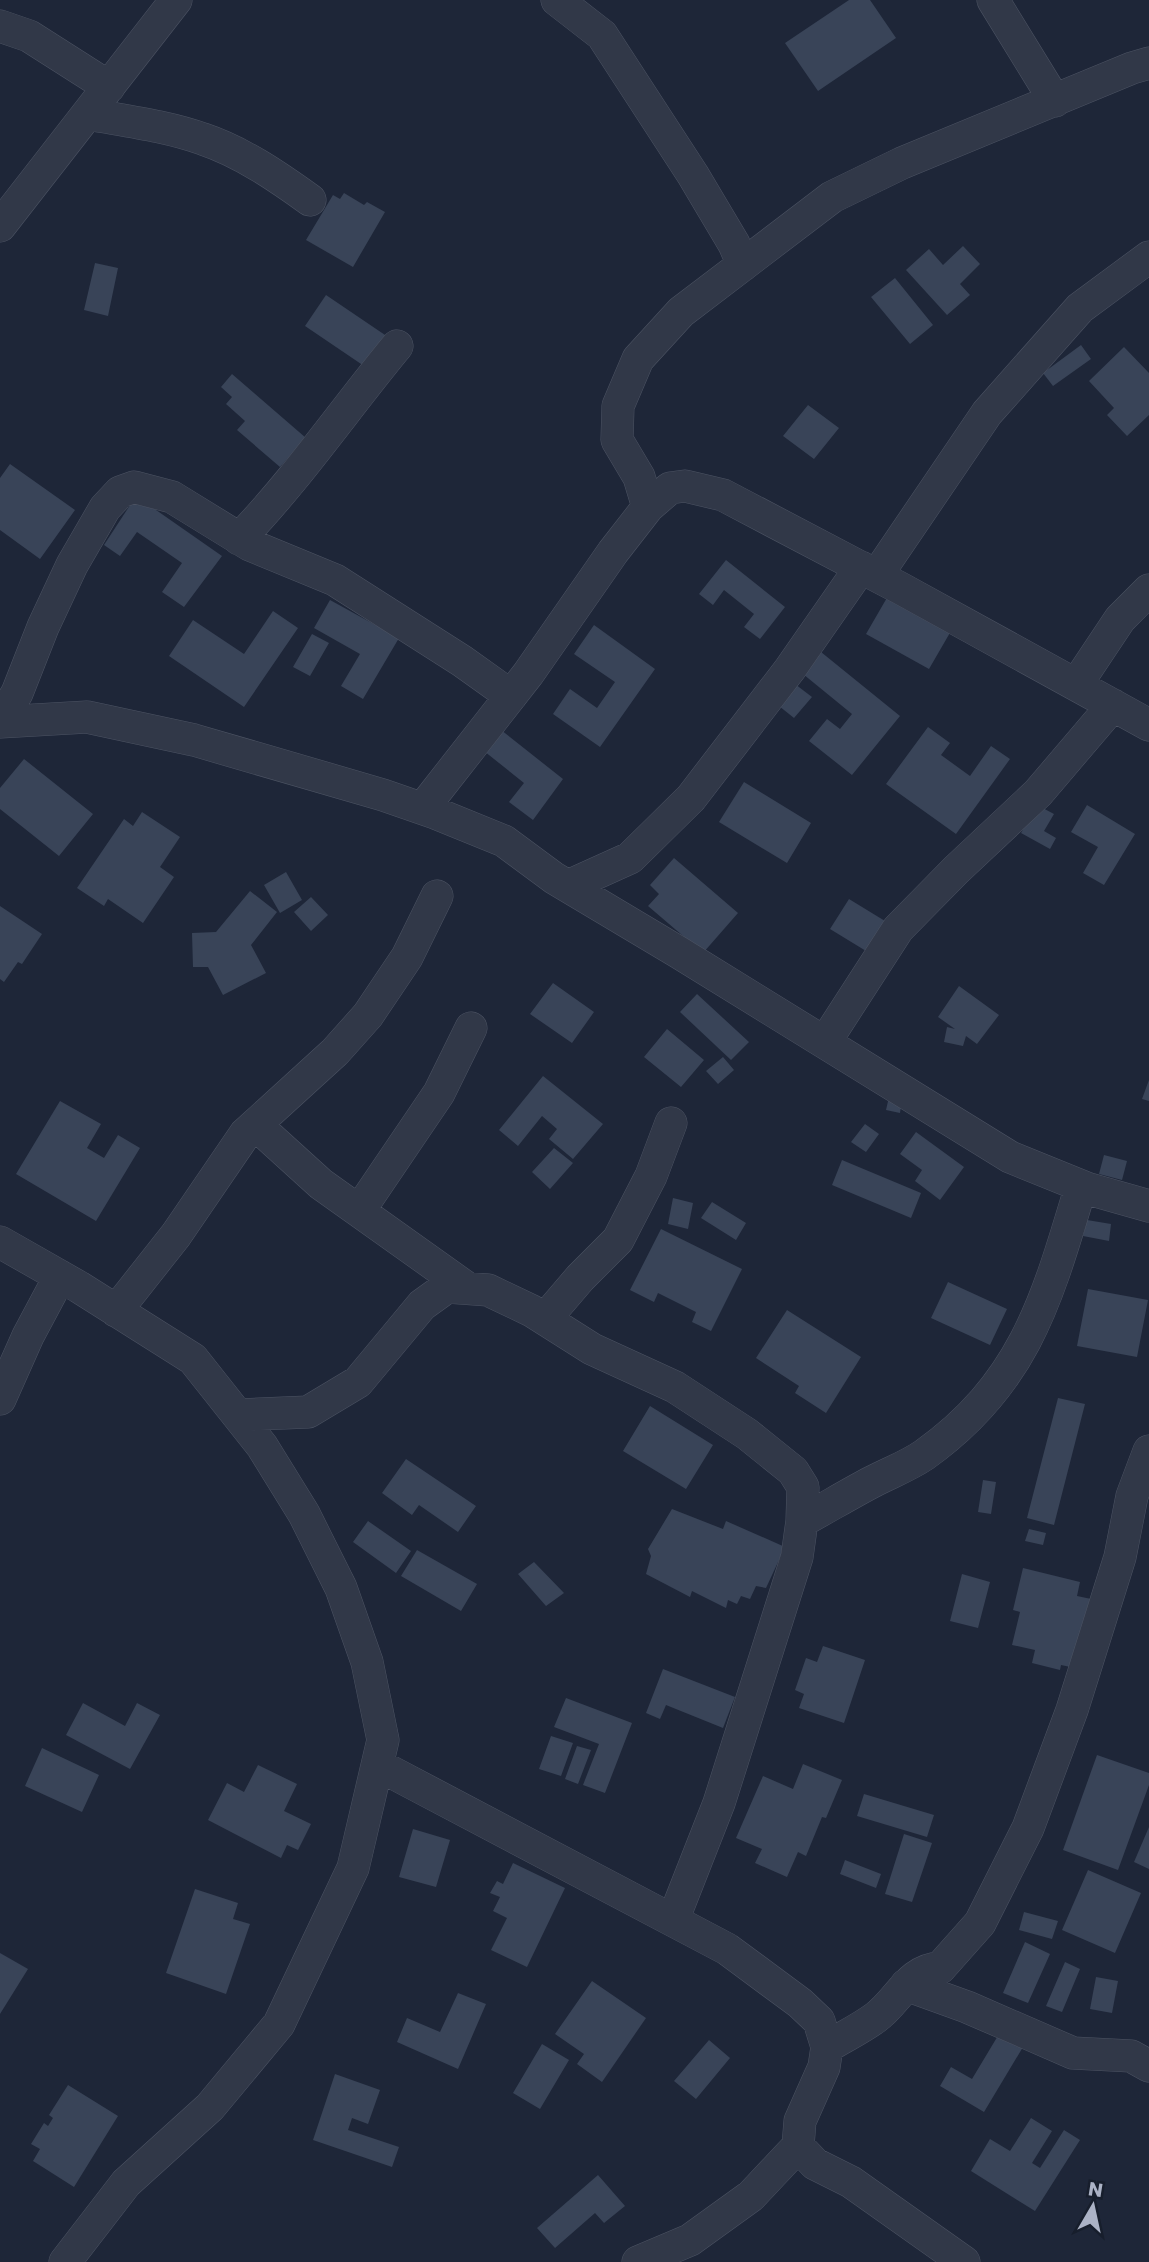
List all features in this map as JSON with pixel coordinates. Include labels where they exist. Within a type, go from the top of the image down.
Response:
[{"type":"street","points":[[0,226],[176,0]]},
{"type":"street","points":[[556,0],[602,35],[693,175],[734,244],[743,265]]},
{"type":"street","points":[[993,0],[1055,102]]},
{"type":"street","points":[[0,26],[29,36],[109,87]]},
{"type":"street","points":[[648,507],[639,477],[617,440],[618,406],[638,359],[681,312],[832,197],[902,163],[1132,68],[1149,64]]},
{"type":"street","points":[[88,114],[204,139],[249,160],[310,200]]},
{"type":"street","points":[[568,886],[630,858],[691,798],[869,571],[987,413],[1080,308],[1149,257]]},
{"type":"street","points":[[239,539],[303,467],[328,431],[397,346]]},
{"type":"street","points":[[423,808],[511,696],[648,507],[670,488],[685,486],[723,495],[869,571],[1149,725]]},
{"type":"street","points":[[0,722],[17,693],[43,627],[72,565],[105,508],[120,492],[134,487],[172,497],[239,539],[335,580],[462,661],[511,696]]},
{"type":"street","points":[[1076,685],[1120,619],[1149,590]]},
{"type":"street","points":[[825,1042],[898,929],[1038,793],[1114,705]]},
{"type":"street","points":[[0,722],[87,717],[234,750],[423,808],[504,841],[568,886],[1010,1157],[1081,1186],[1149,1206]]},
{"type":"street","points":[[116,1311],[176,1235],[245,1134],[335,1052],[368,1015],[407,957],[437,897]]},
{"type":"street","points":[[359,1211],[439,1093],[471,1028]]},
{"type":"street","points":[[545,1320],[618,1240],[652,1176],[671,1123]]},
{"type":"street","points":[[256,1125],[321,1184],[467,1288]]},
{"type":"street","points":[[802,1521],[922,1456],[969,1419],[990,1395],[1017,1359],[1038,1315],[1056,1270],[1081,1186]]},
{"type":"street","points":[[0,1242],[60,1276],[192,1359],[262,1446],[304,1514],[341,1588],[366,1662],[383,1740],[353,1868],[279,2024],[210,2107],[126,2183],[65,2262]]},
{"type":"street","points":[[0,1399],[28,1336],[60,1276]]},
{"type":"street","points":[[238,1415],[308,1412],[358,1382],[422,1305],[447,1287],[488,1290],[592,1349],[675,1387],[747,1434],[793,1471],[803,1487],[797,1556],[719,1803],[673,1920]]},
{"type":"street","points":[[827,2047],[878,2016],[906,1985],[927,1969],[940,1968],[979,1923],[1028,1828],[1072,1710],[1120,1557],[1132,1496],[1149,1451]]},
{"type":"street","points":[[377,1765],[727,1949],[800,2003],[819,2021],[827,2047],[824,2067],[800,2121],[798,2146],[751,2196],[690,2240],[638,2262]]},
{"type":"street","points":[[906,1985],[967,2007],[1073,2053],[1143,2053]]},
{"type":"street","points":[[798,2146],[815,2164],[851,2182],[964,2262]]},
{"type":"building","points":[[849,0],[870,0],[896,38],[818,91],[785,43]]},
{"type":"building","points":[[344,193],[364,205],[367,202],[385,212],[353,267],[306,240],[333,195],[340,199]]},
{"type":"building","points":[[963,246],[980,264],[960,284],[970,295],[947,315],[906,270],[929,249],[943,265]]},
{"type":"building","points":[[95,263],[118,268],[108,316],[84,310]]},
{"type":"building","points":[[895,278],[933,325],[910,344],[871,297]]},
{"type":"building","points":[[326,295],[388,337],[367,368],[305,326]]},
{"type":"building","points":[[1081,345],[1091,359],[1053,386],[1043,373]]},
{"type":"building","points":[[1124,347],[1149,373],[1149,415],[1127,436],[1107,415],[1114,408],[1089,381]]},
{"type":"building","points":[[232,374],[306,438],[280,467],[237,430],[245,421],[226,404],[232,397],[221,387]]},
{"type":"building","points":[[808,405],[839,428],[814,459],[783,436]]},
{"type":"building","points":[[10,464],[75,510],[40,559],[0,530],[0,478]]},
{"type":"building","points":[[136,496],[222,556],[184,607],[162,592],[182,563],[137,532],[120,556],[104,545]]},
{"type":"building","points":[[726,560],[785,607],[760,639],[744,627],[754,614],[724,590],[713,605],[699,594]]},
{"type":"building","points":[[888,596],[951,631],[929,669],[866,634]]},
{"type":"building","points":[[330,600],[399,638],[363,699],[341,686],[360,654],[314,628]]},
{"type":"building","points":[[273,611],[298,628],[244,707],[169,656],[193,620],[244,654]]},
{"type":"building","points":[[594,625],[655,669],[600,747],[553,714],[570,689],[597,708],[615,682],[574,654]]},
{"type":"building","points":[[312,634],[329,643],[310,676],[293,667]]},
{"type":"building","points":[[821,652],[900,716],[852,775],[809,741],[827,719],[840,729],[852,714],[803,674]]},
{"type":"building","points":[[791,681],[812,697],[794,718],[774,702]]},
{"type":"building","points":[[928,727],[950,743],[941,755],[970,776],[991,746],[1010,759],[956,834],[886,784]]},
{"type":"building","points":[[501,730],[563,779],[533,820],[509,802],[524,783],[484,751]]},
{"type":"building","points":[[24,759],[93,814],[59,856],[0,809],[0,788]]},
{"type":"building","points":[[744,782],[811,823],[787,863],[719,822]]},
{"type":"building","points":[[1037,805],[1054,814],[1044,831],[1056,838],[1050,849],[1021,833]]},
{"type":"building","points":[[1087,805],[1135,834],[1104,885],[1083,873],[1098,847],[1071,832]]},
{"type":"building","points":[[142,812],[180,837],[160,867],[174,877],[143,923],[108,899],[104,906],[77,888],[124,819],[133,826]]},
{"type":"building","points":[[674,858],[738,913],[703,953],[648,906],[659,894],[650,885]]},
{"type":"building","points":[[286,872],[302,900],[280,913],[264,885]]},
{"type":"building","points":[[250,891],[277,912],[251,945],[266,973],[223,995],[208,967],[193,967],[192,933],[216,932]]},
{"type":"building","points":[[311,897],[328,915],[311,931],[294,912]]},
{"type":"building","points":[[849,899],[885,921],[866,951],[830,929]]},
{"type":"building","points":[[0,906],[42,934],[22,964],[18,962],[4,982],[0,979]]},
{"type":"building","points":[[553,983],[594,1012],[572,1043],[530,1014]]},
{"type":"building","points":[[959,986],[999,1015],[977,1044],[966,1036],[963,1046],[944,1042],[947,1027],[955,1029],[938,1017]]},
{"type":"building","points":[[697,994],[749,1042],[731,1060],[680,1012]]},
{"type":"building","points":[[667,1029],[704,1060],[681,1087],[644,1057]]},
{"type":"building","points":[[723,1057],[734,1070],[718,1084],[706,1071]]},
{"type":"building","points":[[543,1076],[603,1124],[573,1159],[549,1139],[557,1129],[542,1116],[518,1146],[499,1130]]},
{"type":"building","points":[[1149,1080],[1149,1101],[1142,1099]]},
{"type":"building","points":[[889,1097],[902,1099],[900,1113],[886,1110]]},
{"type":"building","points":[[60,1101],[101,1124],[87,1148],[104,1158],[118,1135],[140,1148],[96,1221],[16,1174]]},
{"type":"building","points":[[865,1124],[879,1134],[866,1152],[851,1142]]},
{"type":"building","points":[[916,1132],[964,1167],[940,1200],[915,1181],[922,1170],[900,1154]]},
{"type":"building","points":[[554,1148],[573,1163],[550,1189],[532,1172]]},
{"type":"building","points":[[1104,1155],[1127,1161],[1122,1180],[1099,1174]]},
{"type":"building","points":[[842,1160],[921,1193],[911,1218],[832,1185]]},
{"type":"building","points":[[673,1198],[693,1203],[688,1229],[668,1224]]},
{"type":"building","points":[[712,1202],[746,1223],[736,1240],[701,1218]]},
{"type":"building","points":[[1087,1220],[1111,1224],[1109,1241],[1083,1236]]},
{"type":"building","points":[[661,1229],[742,1269],[711,1331],[692,1322],[696,1312],[658,1293],[654,1302],[630,1290]]},
{"type":"building","points":[[948,1282],[1007,1309],[990,1345],[931,1318]]},
{"type":"building","points":[[1088,1289],[1148,1300],[1137,1357],[1077,1346]]},
{"type":"building","points":[[787,1310],[861,1357],[826,1413],[795,1393],[799,1386],[756,1358]]},
{"type":"building","points":[[1058,1398],[1085,1404],[1054,1525],[1027,1518]]},
{"type":"building","points":[[650,1406],[713,1445],[686,1489],[623,1451]]},
{"type":"building","points":[[406,1459],[476,1506],[458,1532],[419,1505],[412,1515],[382,1493]]},
{"type":"building","points":[[983,1480],[996,1482],[991,1514],[978,1512]]},
{"type":"building","points":[[672,1509],[723,1529],[726,1521],[785,1547],[766,1588],[756,1586],[750,1599],[741,1596],[737,1604],[728,1600],[726,1608],[692,1591],[690,1597],[646,1574],[651,1556],[648,1549]]},
{"type":"building","points":[[368,1521],[411,1551],[396,1573],[353,1542]]},
{"type":"building","points":[[1029,1529],[1046,1533],[1043,1545],[1025,1541]]},
{"type":"building","points":[[417,1550],[477,1584],[461,1611],[401,1576]]},
{"type":"building","points":[[534,1562],[564,1593],[546,1606],[518,1574]]},
{"type":"building","points":[[1023,1568],[1080,1582],[1077,1596],[1096,1600],[1080,1669],[1061,1665],[1060,1670],[1032,1663],[1035,1650],[1012,1645],[1020,1612],[1013,1610]]},
{"type":"building","points":[[962,1574],[990,1582],[978,1628],[950,1621]]},
{"type":"building","points":[[823,1646],[865,1660],[844,1723],[799,1708],[804,1694],[795,1690],[806,1658],[817,1662]]},
{"type":"building","points":[[663,1669],[735,1697],[723,1728],[666,1705],[660,1719],[646,1713]]},
{"type":"building","points":[[566,1698],[632,1723],[605,1793],[583,1785],[599,1744],[554,1727]]},
{"type":"building","points":[[83,1703],[125,1726],[137,1703],[160,1715],[130,1769],[66,1735]]},
{"type":"building","points":[[551,1736],[573,1743],[561,1776],[539,1769]]},
{"type":"building","points":[[577,1746],[591,1750],[578,1784],[565,1779]]},
{"type":"building","points":[[42,1748],[99,1775],[82,1812],[25,1786]]},
{"type":"building","points":[[1097,1755],[1149,1773],[1149,1785],[1118,1870],[1063,1850]]},
{"type":"building","points":[[803,1764],[842,1780],[826,1818],[822,1817],[806,1856],[798,1852],[787,1877],[755,1863],[762,1849],[736,1838],[763,1776],[793,1789]]},
{"type":"building","points":[[258,1765],[297,1784],[284,1811],[311,1824],[298,1850],[287,1845],[281,1858],[208,1820],[227,1783],[244,1792]]},
{"type":"building","points":[[864,1794],[934,1815],[927,1837],[857,1816]]},
{"type":"building","points":[[1149,1827],[1149,1869],[1134,1862]]},
{"type":"building","points":[[413,1829],[450,1840],[436,1887],[399,1877]]},
{"type":"building","points":[[904,1834],[932,1843],[912,1902],[885,1894]]},
{"type":"building","points":[[845,1860],[881,1874],[876,1888],[840,1874]]},
{"type":"building","points":[[513,1863],[565,1888],[527,1967],[491,1950],[507,1918],[493,1911],[500,1897],[490,1893],[497,1881],[503,1884]]},
{"type":"building","points":[[1088,1870],[1141,1893],[1115,1953],[1062,1930]]},
{"type":"building","points":[[195,1889],[238,1903],[233,1919],[250,1924],[226,1994],[166,1973]]},
{"type":"building","points":[[1024,1912],[1058,1921],[1052,1939],[1019,1930]]},
{"type":"building","points":[[1025,1942],[1050,1954],[1028,2003],[1003,1993]]},
{"type":"building","points":[[0,1953],[28,1969],[0,2014]]},
{"type":"building","points":[[1065,1962],[1080,1969],[1062,2012],[1046,2006]]},
{"type":"building","points":[[1096,1977],[1118,1981],[1112,2013],[1090,2009]]},
{"type":"building","points":[[592,1981],[646,2018],[602,2082],[577,2064],[584,2054],[555,2034]]},
{"type":"building","points":[[458,1993],[486,2004],[458,2069],[397,2042],[407,2018],[440,2032]]},
{"type":"building","points":[[999,2034],[1023,2047],[984,2112],[940,2086],[951,2067],[972,2079]]},
{"type":"building","points":[[709,2040],[730,2058],[696,2099],[674,2081]]},
{"type":"building","points":[[542,2044],[569,2060],[540,2109],[513,2093]]},
{"type":"building","points":[[335,2074],[380,2090],[368,2124],[352,2118],[348,2130],[399,2147],[392,2167],[313,2140]]},
{"type":"building","points":[[68,2085],[118,2116],[74,2187],[33,2161],[40,2149],[31,2144],[44,2123],[48,2126],[53,2118],[49,2115]]},
{"type":"building","points":[[1031,2118],[1052,2131],[1032,2163],[1040,2168],[1064,2130],[1080,2140],[1035,2211],[971,2171],[990,2139],[1010,2151]]},
{"type":"building","points":[[598,2175],[625,2206],[604,2223],[595,2213],[555,2248],[537,2228]]}]
